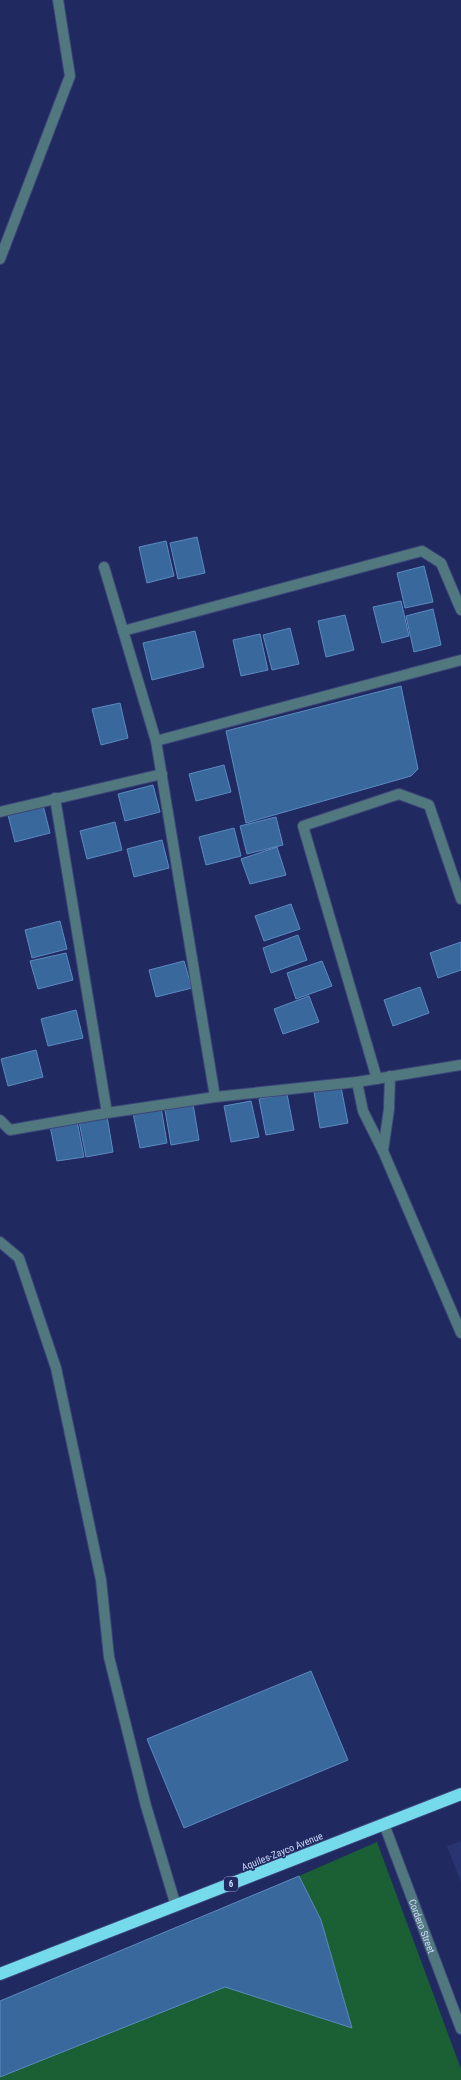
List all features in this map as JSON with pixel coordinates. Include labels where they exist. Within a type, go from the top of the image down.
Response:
[{"type":"highway","name":"Aquiles-Zayco Avenue","points":[[0,1974],[461,1794]]},
{"type":"street","points":[[0,259],[70,76],[58,0]]},
{"type":"street","points":[[124,631],[422,551],[441,563],[461,610]]},
{"type":"street","points":[[104,567],[156,741],[215,1097]]},
{"type":"street","points":[[156,741],[461,660]]},
{"type":"street","points":[[0,812],[162,774]]},
{"type":"street","points":[[377,1079],[303,826],[399,794],[429,805],[461,899]]},
{"type":"street","points":[[55,798],[107,1113]]},
{"type":"street","points":[[0,1120],[10,1130],[107,1113],[215,1097],[357,1082],[461,1065]]},
{"type":"street","points":[[383,1151],[389,1109],[390,1076]]},
{"type":"street","points":[[357,1082],[364,1111],[383,1151],[461,1333]]},
{"type":"street","points":[[0,1242],[19,1258],[56,1368],[101,1580],[109,1657],[146,1806],[176,1906]]},
{"type":"street","name":"Cordero Street","points":[[384,1824],[461,2028]]},
{"type":"shaded area","points":[[461,1841],[461,1882],[447,1846]]},
{"type":"green space","points":[[377,1842],[461,2069],[461,2080],[0,2080],[0,2077],[225,1987],[352,2028],[321,1920],[299,1876]]},
{"type":"building","points":[[197,537],[205,573],[178,579],[170,543]]},
{"type":"building","points":[[166,541],[174,576],[147,583],[139,547]]},
{"type":"building","points":[[424,566],[433,602],[405,608],[397,573]]},
{"type":"building","points":[[401,601],[409,636],[382,643],[373,607]]},
{"type":"building","points":[[433,609],[441,645],[414,652],[406,616]]},
{"type":"building","points":[[345,615],[354,650],[326,657],[318,621]]},
{"type":"building","points":[[290,628],[299,664],[272,670],[263,635]]},
{"type":"building","points":[[195,631],[204,667],[152,680],[143,643]]},
{"type":"building","points":[[260,634],[268,670],[241,676],[233,640]]},
{"type":"building","points":[[401,686],[418,769],[411,776],[246,823],[226,731]]},
{"type":"building","points":[[120,703],[128,738],[101,745],[92,709]]},
{"type":"building","points":[[224,765],[231,792],[196,801],[189,774]]},
{"type":"building","points":[[153,785],[160,812],[125,821],[118,794]]},
{"type":"building","points":[[43,805],[50,833],[15,842],[8,815]]},
{"type":"building","points":[[276,817],[283,845],[247,854],[240,826]]},
{"type":"building","points":[[115,822],[122,850],[87,859],[80,831]]},
{"type":"building","points":[[234,828],[241,856],[206,865],[199,837]]},
{"type":"building","points":[[162,840],[169,868],[134,877],[127,849]]},
{"type":"building","points":[[277,847],[286,875],[250,884],[241,859]]},
{"type":"building","points":[[291,904],[300,929],[264,941],[255,916]]},
{"type":"building","points":[[60,921],[67,949],[32,958],[25,930]]},
{"type":"building","points":[[298,935],[307,960],[271,973],[263,948]]},
{"type":"building","points":[[461,942],[461,970],[438,978],[430,953]]},
{"type":"building","points":[[66,953],[73,980],[38,989],[30,961]]},
{"type":"building","points":[[184,961],[192,988],[156,997],[149,970]]},
{"type":"building","points":[[322,961],[332,986],[296,999],[287,973]]},
{"type":"building","points":[[420,987],[429,1013],[393,1026],[384,1000]]},
{"type":"building","points":[[309,996],[319,1022],[283,1034],[274,1009]]},
{"type":"building","points":[[76,1010],[83,1038],[48,1046],[41,1019]]},
{"type":"building","points":[[36,1050],[43,1077],[8,1086],[1,1059]]},
{"type":"building","points":[[341,1087],[348,1123],[320,1128],[314,1092]]},
{"type":"building","points":[[287,1094],[294,1130],[266,1135],[259,1099]]},
{"type":"building","points":[[251,1101],[259,1137],[231,1142],[224,1106]]},
{"type":"building","points":[[193,1104],[199,1140],[171,1145],[165,1110]]},
{"type":"building","points":[[161,1107],[167,1143],[140,1148],[133,1113]]},
{"type":"building","points":[[107,1116],[113,1152],[86,1157],[79,1121]]},
{"type":"building","points":[[77,1121],[84,1157],[57,1161],[50,1126]]},
{"type":"building","points":[[311,1671],[348,1760],[184,1828],[147,1739]]},
{"type":"building","points":[[299,1876],[321,1920],[352,2028],[225,1987],[0,2077],[0,2001]]}]
